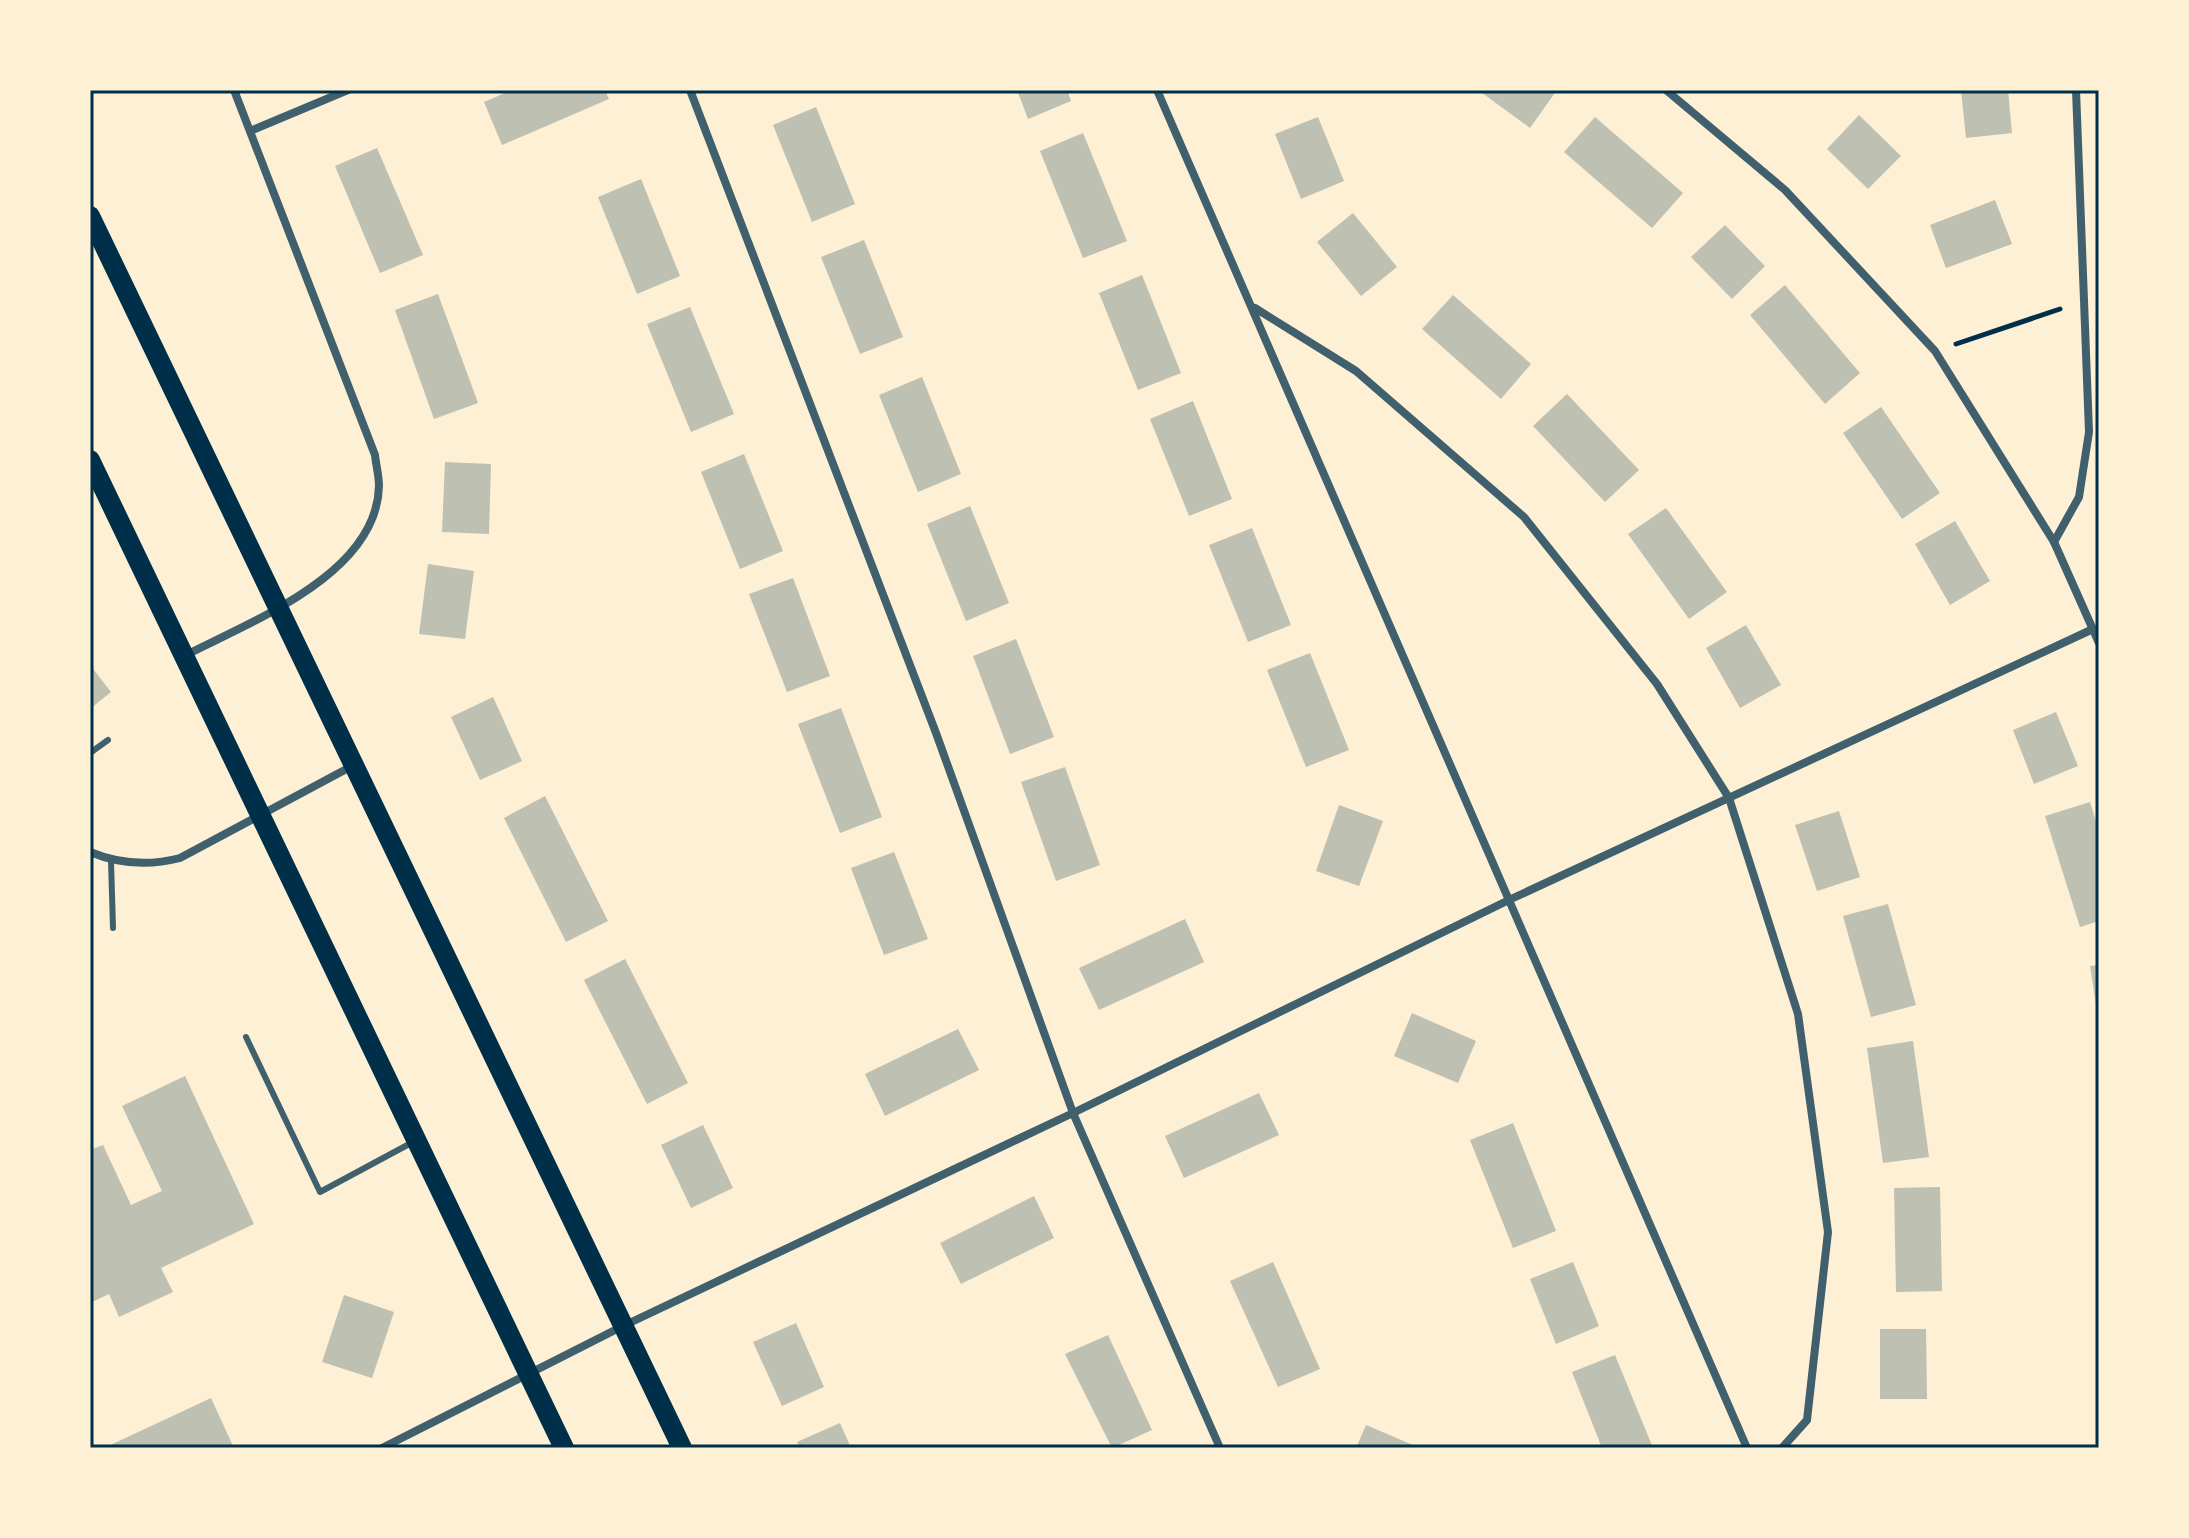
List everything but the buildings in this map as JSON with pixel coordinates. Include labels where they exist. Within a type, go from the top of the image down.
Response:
[{"type":"main road","points":[[90,216],[682,1448]]},
{"type":"main road","points":[[90,460],[564,1448]]},
{"type":"street","points":[[183,656],[316,585],[355,547],[374,514],[379,486],[375,455],[234,90]]},
{"type":"street","points":[[250,131],[348,90]]},
{"type":"street","points":[[690,90],[936,733],[1073,1113],[1220,1448]]},
{"type":"street","points":[[1157,90],[1254,307],[1747,1448]]},
{"type":"street","points":[[1666,90],[1785,190],[1935,351],[2054,542],[2099,643]]},
{"type":"street","points":[[2054,542],[2079,497],[2089,432],[2076,90]]},
{"type":"street","points":[[1254,307],[1356,371],[1524,517],[1657,684],[1729,798],[1798,1014],[1828,1232],[1807,1420],[1782,1448]]},
{"type":"street","points":[[382,1448],[623,1326],[1073,1113],[1511,899],[2093,629]]},
{"type":"street","points":[[90,852],[111,861],[156,864],[180,858],[355,764]]},
{"type":"lane","points":[[90,753],[108,740]]},
{"type":"lane","points":[[111,861],[113,928]]},
{"type":"lane","points":[[246,1037],[320,1192],[416,1140]]},
{"type":"path","points":[[1935,351],[2084,301]]}]
